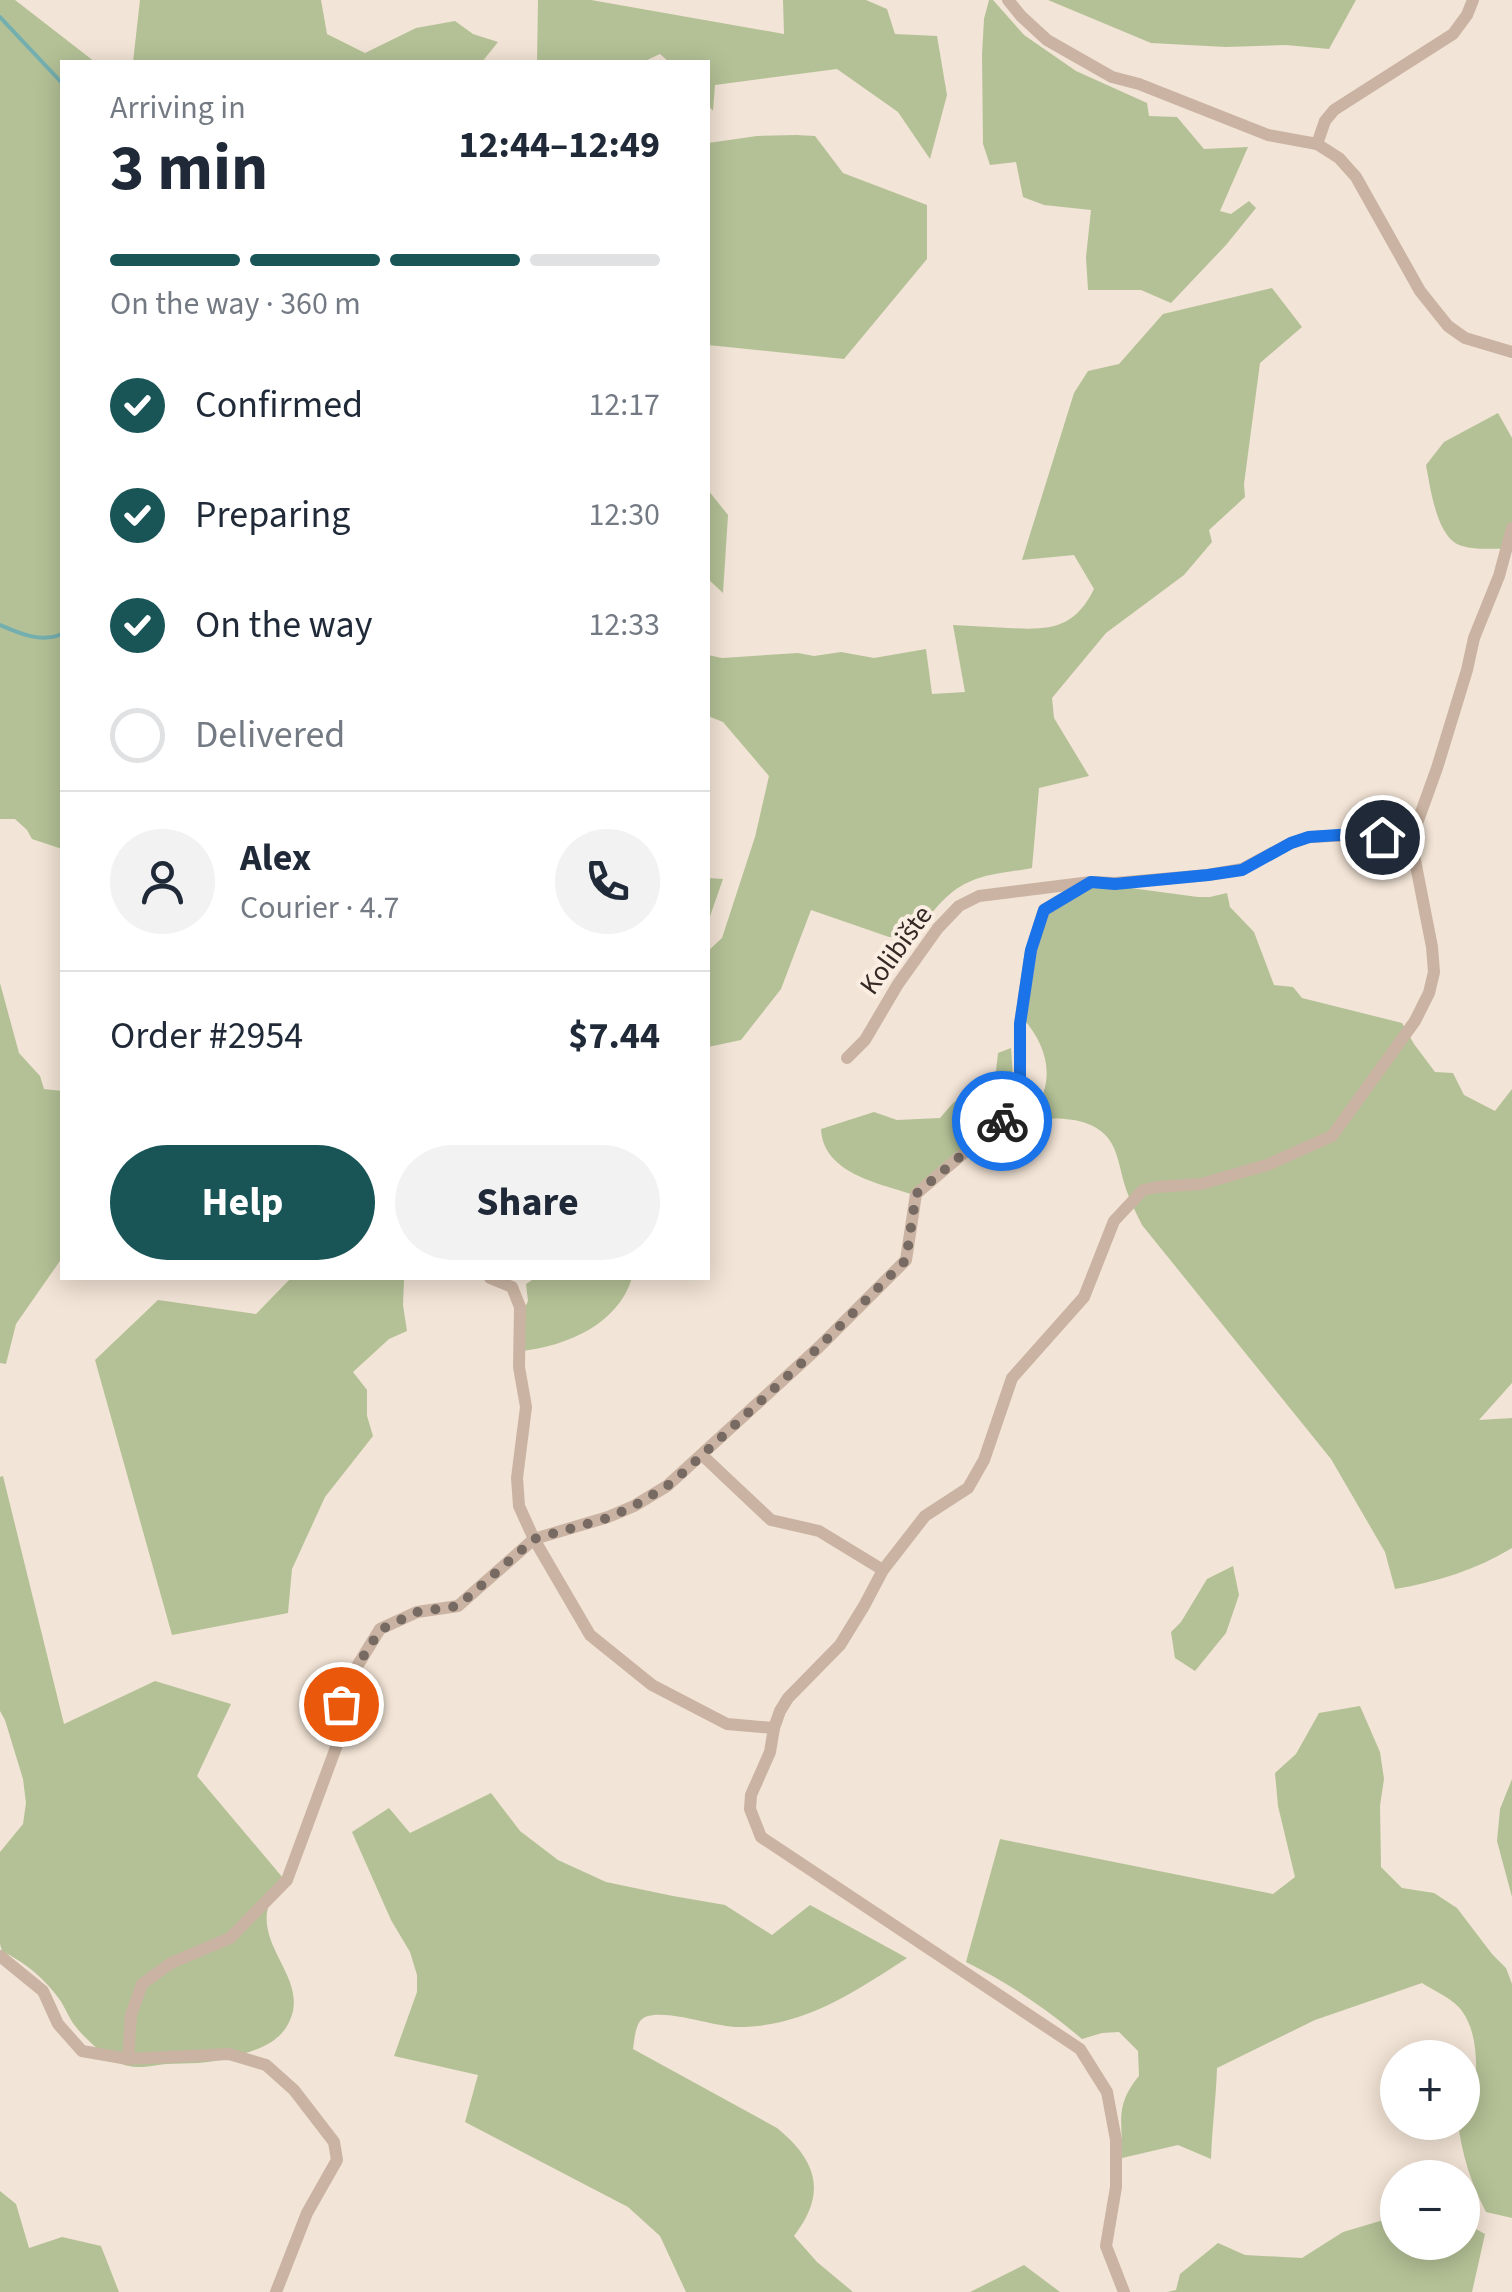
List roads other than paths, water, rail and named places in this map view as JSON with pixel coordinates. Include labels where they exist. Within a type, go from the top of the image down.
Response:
[{"type":"street","points":[[1008,0],[1047,40],[1112,76],[1268,136],[1317,144],[1340,158],[1356,177],[1420,291],[1448,326],[1464,338],[1512,352]]},
{"type":"street","points":[[1317,144],[1325,121],[1334,110],[1452,34],[1473,0]]},
{"type":"street","points":[[1124,2292],[1106,2246],[1116,2187],[1116,2140],[1107,2092],[1080,2049],[761,1837],[750,1809],[751,1796],[788,1698],[840,1645],[883,1570],[925,1516],[968,1488],[984,1460],[1012,1378],[1084,1297],[1114,1221],[1143,1190],[1202,1184],[1267,1166],[1332,1136],[1415,1021],[1434,972],[1411,840],[1512,528]]},
{"type":"street","name":"Kolibište","points":[[848,1058],[865,1040],[938,928],[959,906],[979,896],[1242,870],[1309,837],[1353,834],[1411,840]]},
{"type":"street","points":[[128,2059],[130,2015],[142,1984],[171,1963],[230,1938],[286,1880],[338,1742],[341,1704],[348,1681],[380,1630],[417,1612],[458,1606],[534,1539],[608,1518],[667,1486],[819,1347],[906,1260],[916,1194],[1020,1105],[1020,1024],[1031,950],[1044,910],[1091,882]]},
{"type":"street","points":[[494,1280],[512,1288],[520,1307],[519,1366],[526,1408],[517,1478],[520,1506],[534,1539],[590,1635],[652,1686],[727,1724],[774,1728]]},
{"type":"street","points":[[702,1456],[771,1520],[819,1532],[883,1570]]},
{"type":"street","points":[[0,1956],[44,1991],[58,2024],[82,2051],[128,2059],[229,2054],[266,2065],[294,2090],[334,2142],[336,2160],[307,2213],[276,2292]]},
{"type":"waterway","points":[[0,17],[60,81]]},
{"type":"waterway","points":[[0,625],[39,637],[60,635]]}]
